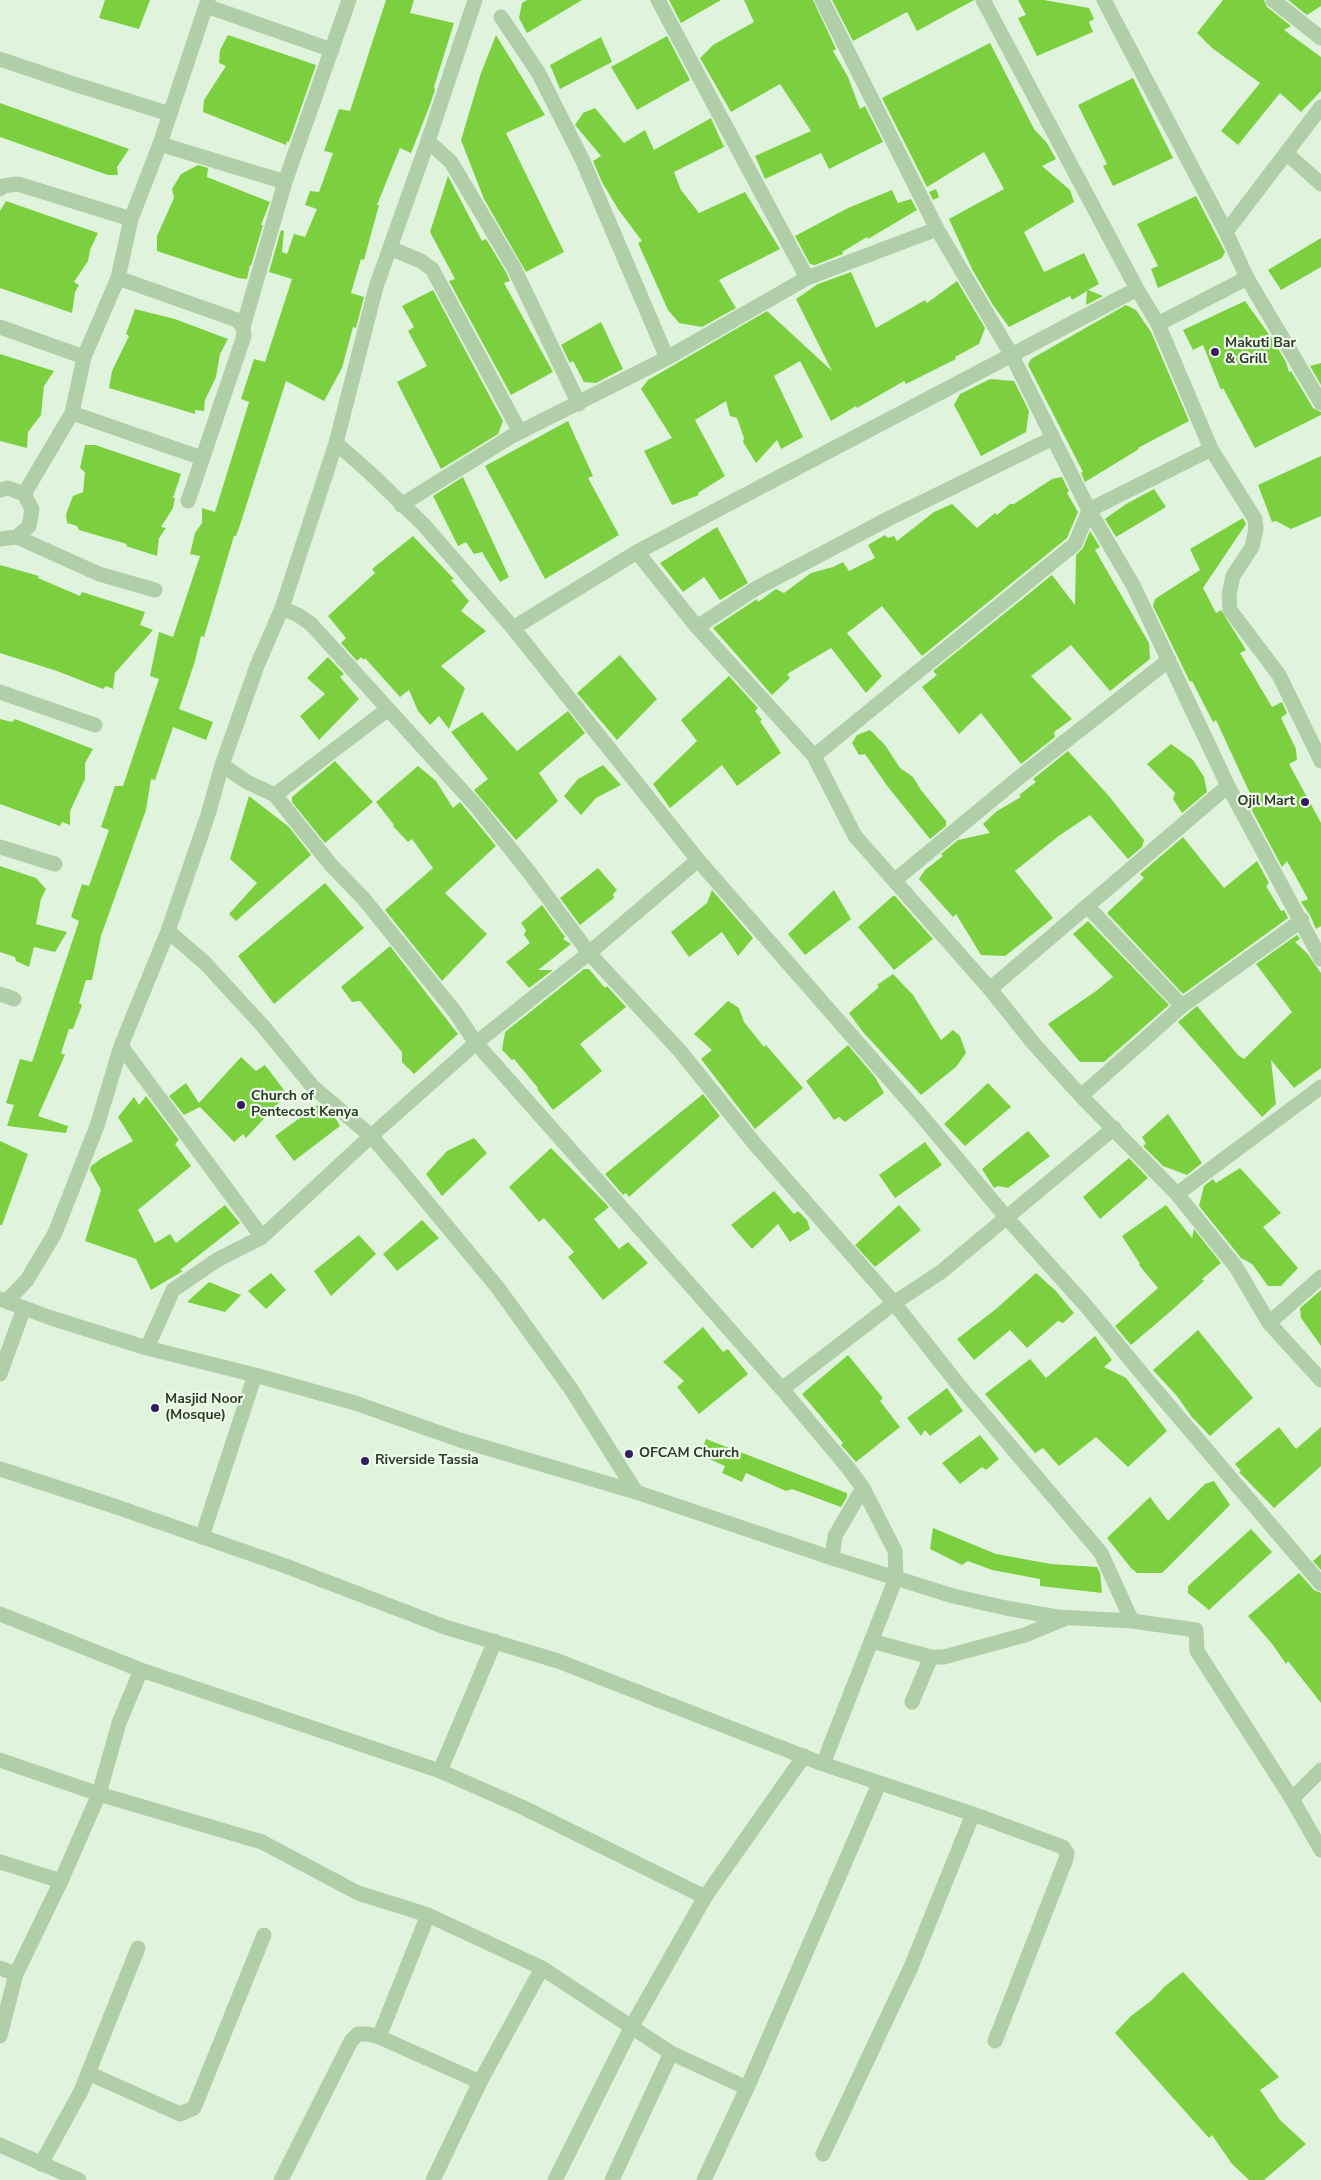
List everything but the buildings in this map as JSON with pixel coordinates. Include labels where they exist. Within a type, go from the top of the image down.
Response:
[{"type":"street","points":[[242,327],[285,182],[349,0]]},
{"type":"street","points":[[475,0],[428,141],[376,287],[336,443],[282,608],[257,666],[222,764],[208,814],[168,931],[121,1046],[97,1126],[55,1233],[27,1280],[3,1300],[147,1348],[355,1402],[460,1440],[636,1492],[832,1558],[954,1596],[1006,1608],[1067,1618],[1132,1621],[1196,1630],[1197,1652],[1292,1799],[1321,1850]]},
{"type":"street","points":[[658,0],[807,278]]},
{"type":"street","points":[[822,0],[937,229],[1010,354],[1089,510],[1133,585],[1228,786],[1302,920],[1321,959]]},
{"type":"street","points":[[983,0],[1137,289],[1158,324],[1211,449],[1255,519],[1256,529],[1252,547],[1233,576],[1229,595],[1230,610],[1279,675],[1321,761]]},
{"type":"street","points":[[1104,0],[1226,232],[1247,278],[1321,403]]},
{"type":"street","points":[[1273,0],[1321,38]]},
{"type":"street","points":[[24,494],[72,413],[84,357],[118,278],[131,219],[160,144],[207,3],[332,50]]},
{"type":"street","points":[[501,17],[538,72],[582,159],[668,358]]},
{"type":"street","points":[[0,59],[170,114]]},
{"type":"street","points":[[1226,232],[1321,107]]},
{"type":"street","points":[[428,141],[451,162],[514,268],[578,404]]},
{"type":"street","points":[[160,144],[285,182]]},
{"type":"street","points":[[1286,152],[1321,184]]},
{"type":"street","points":[[0,189],[3,186],[18,184],[131,219]]},
{"type":"street","points":[[401,505],[520,432],[668,358],[807,278],[937,229]]},
{"type":"street","points":[[390,248],[421,260],[432,269],[520,432]]},
{"type":"street","points":[[118,278],[237,320],[242,327],[244,336],[188,501]]},
{"type":"street","points":[[1158,324],[1247,278]]},
{"type":"street","points":[[513,628],[637,552],[1010,354],[1137,289]]},
{"type":"street","points":[[0,327],[84,357]]},
{"type":"street","points":[[72,413],[202,458]]},
{"type":"street","points":[[697,627],[773,580],[888,519],[1053,438]]},
{"type":"street","points":[[336,443],[424,525],[513,628],[698,860],[920,1114],[1006,1217],[1087,1306],[1148,1381],[1321,1584]]},
{"type":"street","points":[[814,756],[1075,544],[1089,510],[1211,449]]},
{"type":"street","points":[[0,490],[8,488],[24,494],[32,509],[29,526],[17,537]]},
{"type":"street","points":[[0,539],[17,537],[99,574],[155,590]]},
{"type":"street","points":[[637,552],[697,627],[814,756],[855,836],[990,989],[1034,1044],[1081,1096],[1177,1194],[1236,1268],[1269,1323],[1321,1380]]},
{"type":"street","points":[[282,608],[298,615],[311,624],[477,807],[529,872],[589,953],[680,1051],[754,1143],[894,1303],[957,1384],[1101,1552],[1132,1621]]},
{"type":"street","points":[[895,880],[1021,776],[1169,660]]},
{"type":"street","points":[[0,692],[95,725]]},
{"type":"street","points":[[275,795],[388,709]]},
{"type":"street","points":[[222,764],[247,782],[275,795],[331,865],[363,898],[455,1012],[476,1043],[782,1389],[863,1488],[895,1551],[896,1578],[823,1764]]},
{"type":"street","points":[[990,989],[1228,786]]},
{"type":"street","points":[[0,847],[55,864]]},
{"type":"street","points":[[147,1348],[173,1290],[217,1260],[262,1237],[370,1136],[476,1043],[589,953],[698,860]]},
{"type":"street","points":[[1088,906],[1182,1006]]},
{"type":"street","points":[[1081,1096],[1182,1006],[1302,920]]},
{"type":"street","points":[[168,931],[205,963],[262,1025],[313,1087],[370,1136],[498,1288],[571,1389],[636,1492]]},
{"type":"street","points":[[121,1046],[262,1237]]},
{"type":"street","points":[[1177,1194],[1321,1087]]},
{"type":"street","points":[[782,1389],[894,1303],[941,1272],[1114,1128]]},
{"type":"street","points":[[1269,1323],[1321,1277]]},
{"type":"street","points":[[0,1374],[24,1308]]},
{"type":"street","points":[[202,1536],[255,1375]]},
{"type":"street","points":[[0,1469],[283,1564],[445,1627],[558,1661],[823,1764],[973,1814],[1063,1847],[1067,1853],[1066,1859],[995,2041]]},
{"type":"street","points":[[832,1558],[834,1536],[863,1488]]},
{"type":"street","points":[[0,1614],[141,1670],[440,1771],[522,1807],[706,1898]]},
{"type":"street","points":[[871,1641],[931,1657],[962,1653],[1016,1638],[1067,1618]]},
{"type":"street","points":[[440,1771],[495,1641]]},
{"type":"street","points":[[912,1702],[931,1657]]},
{"type":"street","points":[[0,2036],[16,1974],[61,1881],[99,1794],[119,1723],[141,1670]]},
{"type":"street","points":[[556,2180],[632,2026],[706,1898],[804,1756]]},
{"type":"street","points":[[0,1760],[99,1794],[262,1842],[358,1892],[428,1915],[542,1968],[671,2053],[747,2088]]},
{"type":"street","points":[[1292,1799],[1321,1770]]},
{"type":"street","points":[[704,2180],[747,2088],[879,1784]]},
{"type":"street","points":[[823,2154],[911,1967],[973,1814]]},
{"type":"street","points":[[0,1862],[61,1881]]},
{"type":"street","points":[[379,2037],[428,1915]]},
{"type":"street","points":[[88,2073],[180,2114],[194,2108],[264,1935]]},
{"type":"street","points":[[41,2164],[81,2091],[138,1948]]},
{"type":"street","points":[[0,1968],[16,1974]]},
{"type":"street","points":[[433,2180],[480,2082],[542,1968]]},
{"type":"street","points":[[281,2180],[351,2041],[358,2034],[379,2037],[480,2082]]},
{"type":"street","points":[[612,2180],[671,2053]]},
{"type":"street","points":[[0,2145],[79,2180]]},
{"type":"place","name":"Makuti Bar & Grill","points":[[1215,352]]},
{"type":"place","name":"Ojil Mart","points":[[1305,802]]},
{"type":"place","name":"Church of Pentecost Kenya","points":[[241,1105]]},
{"type":"place","name":"Masjid Noor (Mosque)","points":[[155,1408]]},
{"type":"place","name":"OFCAM Church","points":[[629,1454]]},
{"type":"place","name":"Riverside Tassia","points":[[365,1461]]}]
